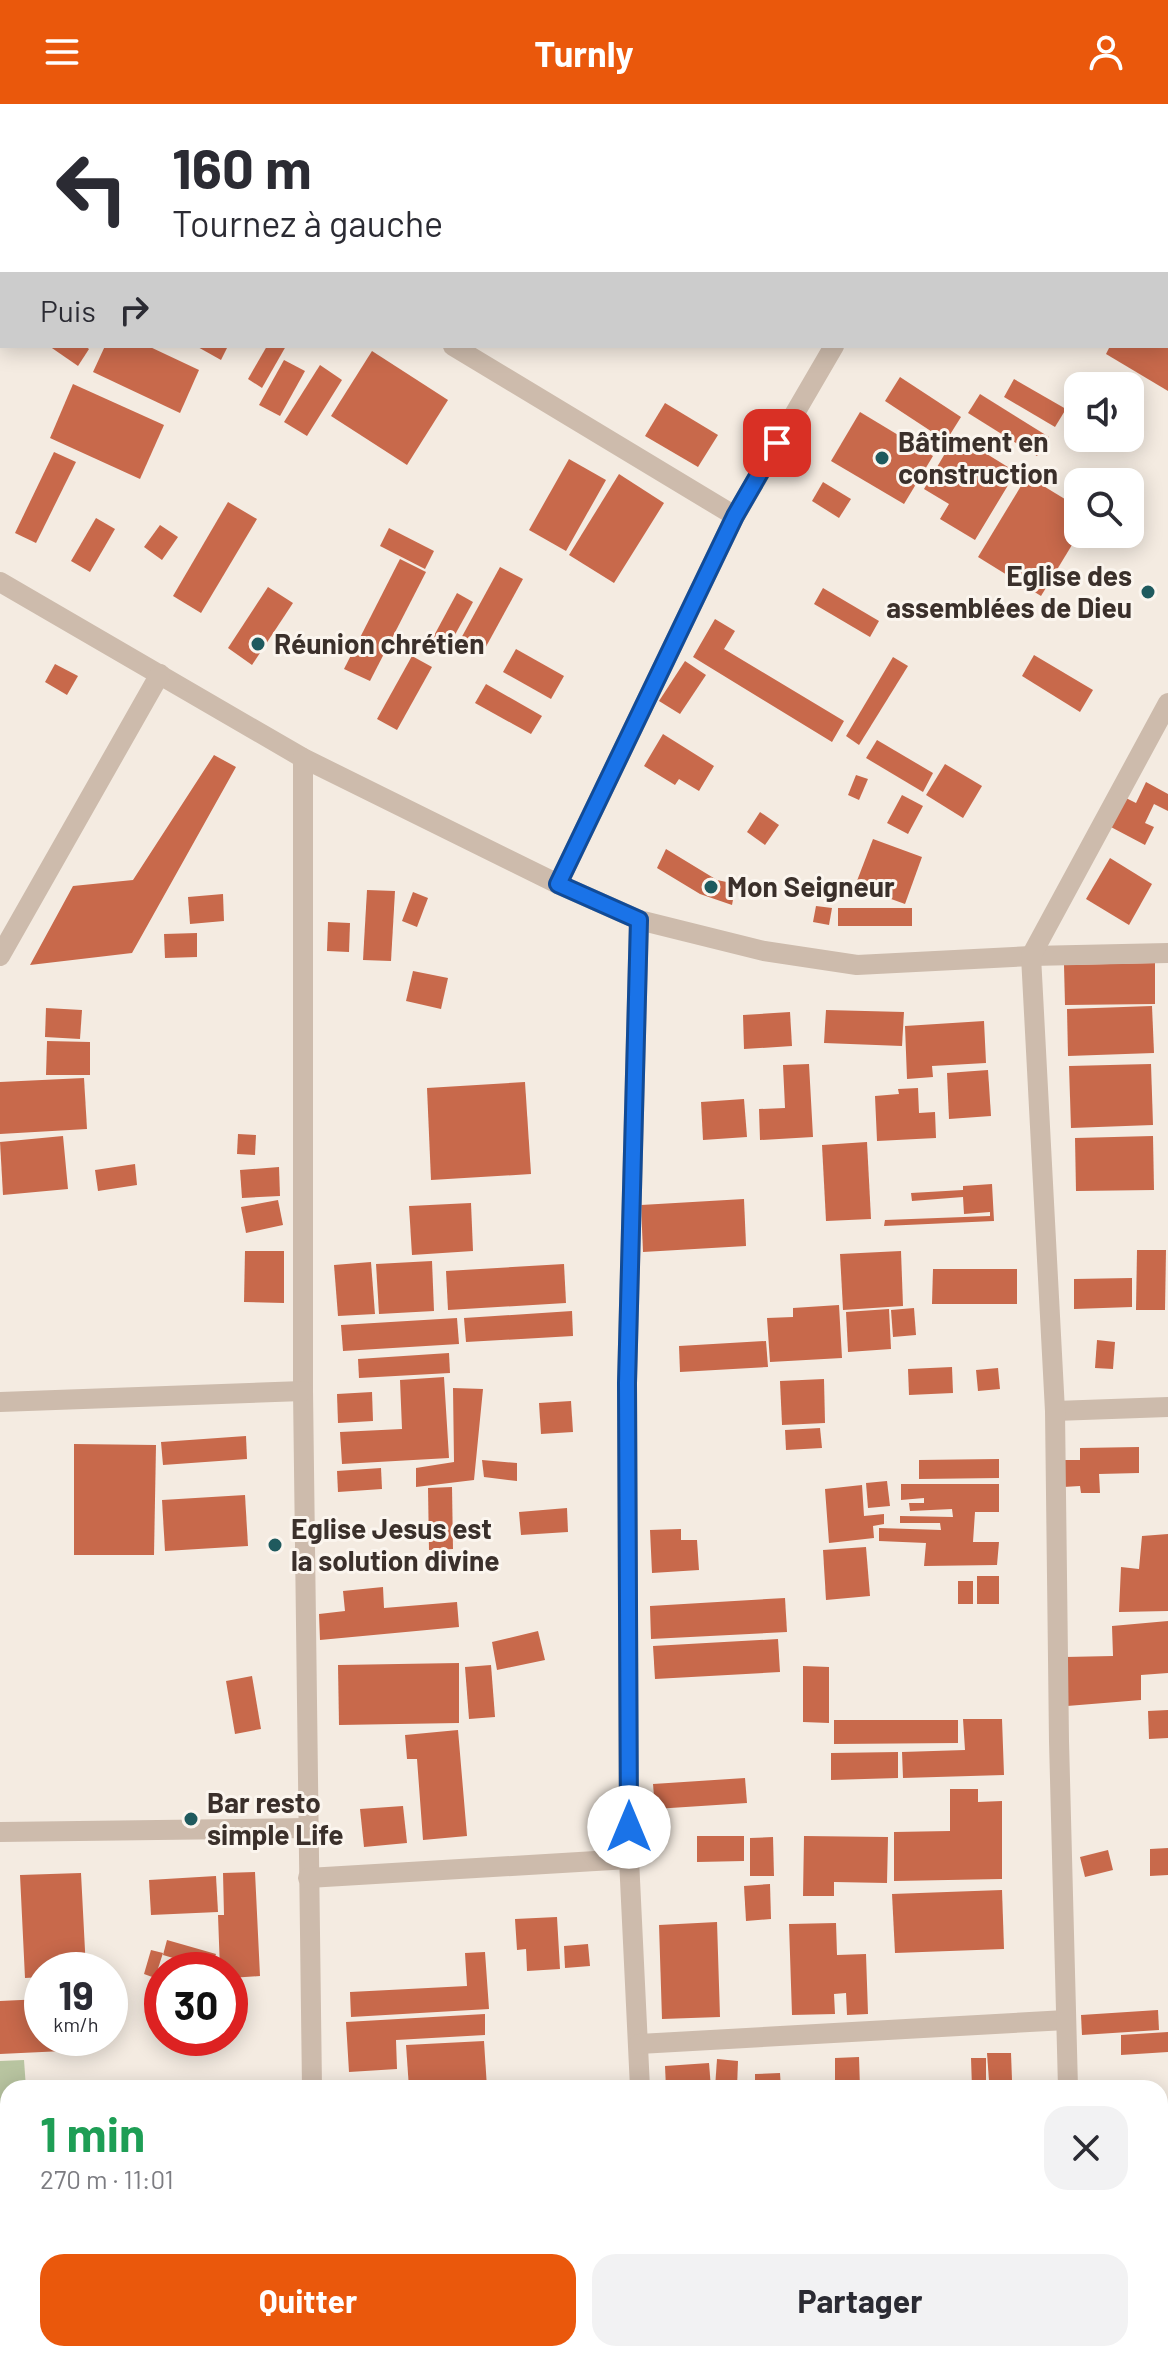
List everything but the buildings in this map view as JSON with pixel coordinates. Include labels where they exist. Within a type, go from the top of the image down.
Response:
[{"type":"street","points":[[456,348],[735,516]]},
{"type":"street","points":[[558,884],[735,516],[833,348]]},
{"type":"street","points":[[0,582],[303,758],[558,884],[639,920],[764,951],[857,965],[1168,953]]},
{"type":"street","points":[[0,956],[160,674]]},
{"type":"street","points":[[1068,2080],[1055,1411],[1031,956],[1168,703]]},
{"type":"street","points":[[303,758],[303,1391],[312,2080]]},
{"type":"street","points":[[639,920],[627,1383],[629,1859],[640,2080]]},
{"type":"street","points":[[0,1402],[303,1391]]},
{"type":"street","points":[[1055,1411],[1168,1407]]},
{"type":"street","points":[[0,1832],[308,1828]]},
{"type":"street","points":[[308,1878],[629,1859]]},
{"type":"street","points":[[639,2044],[1066,2020]]},
{"type":"green space","points":[[24,2060],[25,2080],[0,2080],[0,2061]]},
{"type":"place","name":"Bâtiment en construction","points":[[882,458]]},
{"type":"place","name":"Eglise des assemblées de Dieu","points":[[1148,592]]},
{"type":"place","name":"Réunion chrétien","points":[[258,644]]},
{"type":"place","name":"Mon Seigneur","points":[[711,887]]},
{"type":"place","name":"Eglise Jesus est la solution divine","points":[[275,1545]]},
{"type":"place","name":"Bar resto simple Life","points":[[191,1819]]},
{"type":"route","points":[[629,1827],[627,1383],[639,920],[558,884],[735,516],[777,443]]}]
